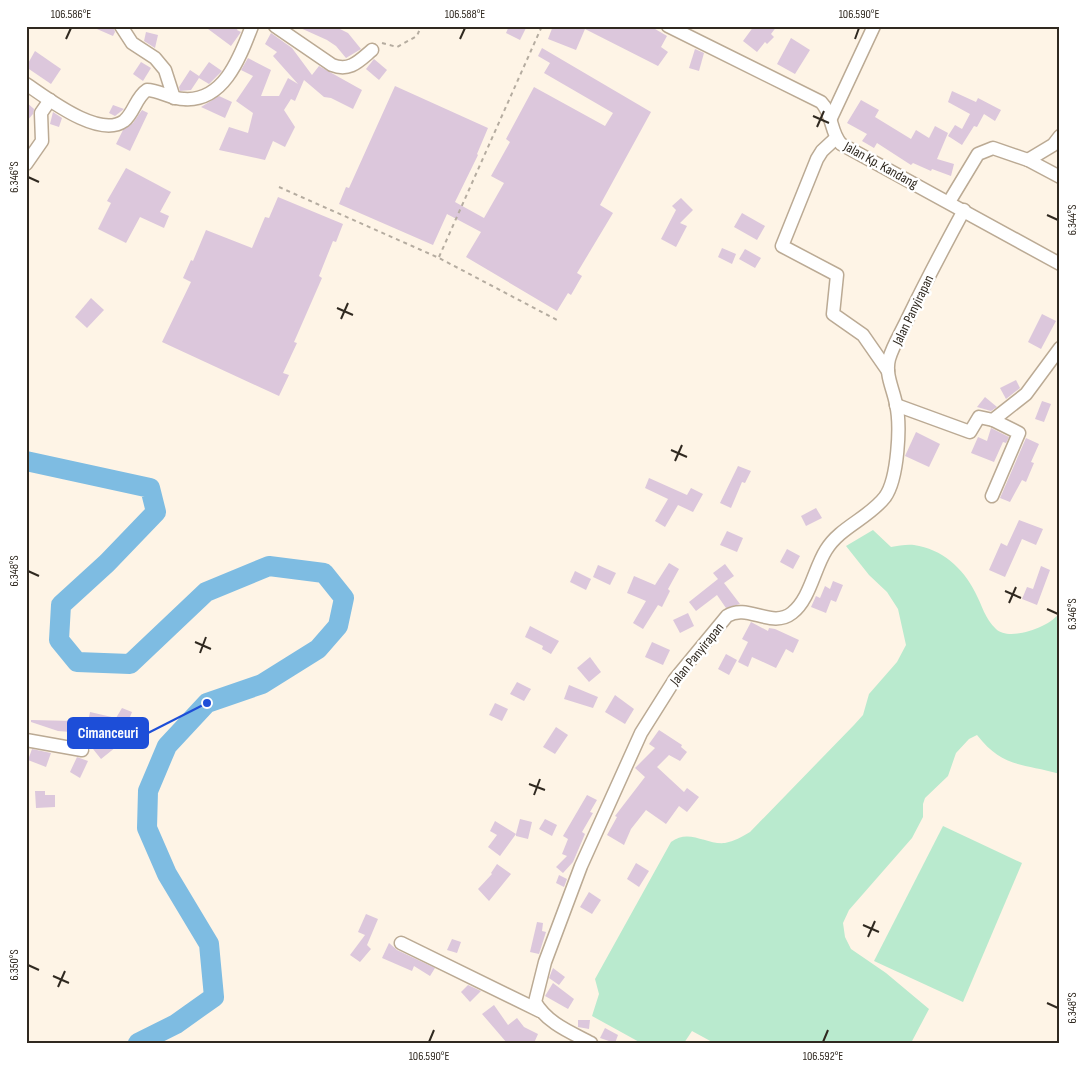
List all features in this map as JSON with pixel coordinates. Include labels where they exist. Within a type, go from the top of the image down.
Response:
[{"type":"street","points":[[121,26],[132,43],[155,58],[165,70],[174,98]]},
{"type":"street","points":[[26,84],[81,118],[104,125],[122,123],[146,90],[174,98],[196,98],[218,90],[229,75],[252,26]]},
{"type":"street","points":[[275,26],[332,65],[341,68],[350,68],[372,50]]},
{"type":"street","name":"Jalan Kp. Kandang","points":[[668,26],[821,102],[831,118],[836,138],[841,144],[1060,264]]},
{"type":"street","points":[[831,118],[874,26]]},
{"type":"street","points":[[26,164],[42,141],[41,113],[50,100]]},
{"type":"street","points":[[1028,160],[1053,145],[1060,136]]},
{"type":"street","points":[[836,138],[822,151],[817,159],[782,246],[837,275],[833,314],[863,335],[888,372]]},
{"type":"street","points":[[949,202],[978,154],[993,148],[1028,160],[1060,177]]},
{"type":"street","name":"Jalan Panyirapan","points":[[540,1010],[535,1002],[545,962],[581,866],[625,766],[651,715],[675,679],[728,616],[735,612],[743,611],[773,618],[787,617],[802,602],[826,549],[834,540],[869,514],[886,495],[893,475],[897,439],[896,405],[888,372],[889,358],[964,210]]},
{"type":"street","points":[[993,420],[1026,394],[1060,348]]},
{"type":"street","points":[[896,405],[968,432],[979,417],[993,420],[1019,433],[992,496]]},
{"type":"street","points":[[26,740],[82,750]]},
{"type":"street","points":[[401,943],[540,1010],[552,1022],[591,1043]]},
{"type":"path","points":[[372,50],[381,43],[397,47],[417,36],[421,26]]},
{"type":"path","points":[[439,258],[542,26]]},
{"type":"path","points":[[280,187],[439,258],[557,320]]},
{"type":"green space","points":[[873,530],[891,547],[911,545],[924,547],[950,561],[970,583],[989,621],[1002,633],[1010,634],[1030,631],[1048,623],[1060,612],[1060,774],[1023,766],[1004,759],[986,746],[977,735],[969,739],[956,753],[948,776],[925,798],[923,817],[912,838],[849,910],[843,923],[845,937],[851,949],[886,973],[929,1009],[911,1043],[781,1043],[776,1041],[774,1043],[714,1043],[692,1031],[684,1043],[641,1043],[592,1016],[599,994],[595,979],[671,842],[678,838],[691,837],[725,843],[738,839],[750,832],[863,715],[869,694],[897,662],[906,645],[898,609],[887,592],[869,575],[846,546]]},
{"type":"green space","points":[[943,826],[1022,863],[963,1002],[874,961]]},
{"type":"building","points":[[90,26],[113,26],[115,32],[113,36]]},
{"type":"building","points":[[204,26],[239,26],[237,30],[241,32],[231,46]]},
{"type":"building","points":[[296,26],[334,26],[348,33],[361,49],[346,58],[336,46],[327,40]]},
{"type":"building","points":[[509,26],[527,26],[520,40],[506,33]]},
{"type":"building","points":[[553,26],[650,26],[667,36],[661,47],[668,52],[658,66],[585,29],[576,50],[548,39]]},
{"type":"building","points":[[754,26],[777,26],[771,34],[774,37],[767,44],[765,42],[757,52],[743,41]]},
{"type":"building","points":[[146,32],[158,35],[155,48],[144,41]]},
{"type":"building","points":[[271,33],[292,48],[312,75],[319,66],[362,90],[353,109],[331,98],[324,97],[304,80],[295,101],[291,99],[284,110],[295,127],[285,147],[273,141],[265,160],[219,150],[229,127],[248,133],[253,113],[236,101],[253,76],[241,70],[248,58],[271,70],[261,96],[279,96],[288,78],[298,84],[273,56],[277,52],[265,44]]},
{"type":"building","points":[[791,38],[810,50],[795,74],[777,64]]},
{"type":"building","points":[[542,48],[651,112],[600,205],[613,213],[577,273],[582,276],[571,295],[568,293],[557,311],[466,257],[481,232],[447,214],[433,245],[339,204],[346,187],[349,188],[395,86],[488,128],[478,155],[455,202],[484,218],[504,183],[491,176],[510,142],[506,139],[534,87],[605,126],[613,113],[544,73],[550,63],[538,56]]},
{"type":"building","points":[[695,49],[704,53],[699,71],[689,68]]},
{"type":"building","points":[[35,51],[61,69],[51,84],[26,67]]},
{"type":"building","points":[[374,59],[387,70],[379,80],[366,69]]},
{"type":"building","points":[[141,62],[151,68],[143,81],[133,74]]},
{"type":"building","points":[[209,62],[222,71],[209,84],[199,78],[191,90],[180,91],[179,87],[190,70],[199,76]]},
{"type":"building","points":[[952,91],[976,102],[978,98],[1001,110],[995,121],[984,114],[977,127],[974,126],[962,145],[948,136],[955,125],[962,129],[970,114],[948,102]]},
{"type":"building","points":[[219,96],[232,102],[225,118],[201,107]]},
{"type":"building","points":[[861,100],[879,110],[875,117],[911,139],[916,130],[929,138],[935,126],[948,133],[937,159],[954,164],[951,176],[932,169],[931,171],[913,163],[911,165],[877,143],[874,148],[862,141],[867,134],[847,123]]},
{"type":"building","points":[[26,102],[34,109],[33,114],[26,122]]},
{"type":"building","points":[[113,105],[124,109],[115,116],[109,113]]},
{"type":"building","points":[[142,110],[148,113],[130,151],[116,144],[123,130],[133,123]]},
{"type":"building","points":[[53,112],[62,118],[59,127],[50,124]]},
{"type":"building","points":[[126,168],[171,192],[160,212],[169,216],[164,228],[140,217],[126,243],[98,229],[111,203],[107,201]]},
{"type":"building","points":[[278,197],[343,224],[336,242],[333,241],[319,276],[322,278],[294,342],[297,343],[283,373],[289,375],[279,396],[162,342],[191,282],[183,278],[191,260],[193,261],[206,230],[252,248],[265,217],[269,218]]},
{"type":"building","points":[[681,198],[693,210],[680,223],[687,226],[676,247],[661,239],[676,210],[672,206]]},
{"type":"building","points":[[742,213],[765,226],[757,240],[734,227]]},
{"type":"building","points":[[722,248],[736,254],[732,264],[718,257]]},
{"type":"building","points":[[745,249],[761,258],[755,268],[739,259]]},
{"type":"building","points":[[91,298],[104,310],[87,328],[75,317]]},
{"type":"building","points":[[1042,314],[1056,321],[1041,349],[1028,342]]},
{"type":"building","points":[[1016,380],[1020,388],[1006,399],[1000,388]]},
{"type":"building","points":[[985,397],[997,407],[991,411],[977,407]]},
{"type":"building","points":[[1042,401],[1051,404],[1044,422],[1035,419]]},
{"type":"building","points":[[991,428],[1009,437],[1006,443],[1003,442],[994,462],[971,453],[978,437],[987,441]]},
{"type":"building","points":[[916,432],[940,444],[929,467],[905,456]]},
{"type":"building","points":[[1026,438],[1039,444],[1031,462],[1034,463],[1026,482],[1022,480],[1010,502],[1000,498]]},
{"type":"building","points":[[738,466],[751,471],[745,483],[742,482],[731,508],[720,503]]},
{"type":"building","points":[[649,478],[687,495],[691,488],[703,494],[693,512],[678,505],[665,527],[655,521],[668,499],[645,488]]},
{"type":"building","points":[[816,508],[822,518],[806,526],[801,516]]},
{"type":"building","points":[[1019,520],[1043,529],[1036,545],[1022,539],[1005,577],[989,570],[1001,543],[1007,546]]},
{"type":"building","points":[[727,531],[743,538],[737,552],[720,545]]},
{"type":"building","points":[[787,549],[800,556],[793,569],[780,562]]},
{"type":"building","points":[[669,563],[679,569],[668,589],[670,591],[662,607],[658,605],[643,629],[633,623],[646,601],[627,593],[634,576],[655,585]]},
{"type":"building","points":[[725,564],[734,576],[724,583],[740,604],[726,608],[717,595],[696,611],[689,602],[718,579],[713,573]]},
{"type":"building","points":[[598,565],[616,573],[610,585],[593,577]]},
{"type":"building","points":[[1041,566],[1050,570],[1037,605],[1022,599],[1027,587],[1033,589]]},
{"type":"building","points":[[575,571],[591,579],[586,590],[570,582]]},
{"type":"building","points":[[833,581],[843,585],[836,602],[831,600],[826,613],[811,607],[816,596],[820,598],[825,586],[830,589]]},
{"type":"building","points":[[688,613],[694,626],[680,633],[673,620]]},
{"type":"building","points":[[751,622],[768,631],[769,628],[775,629],[799,640],[793,653],[786,649],[776,668],[752,657],[748,667],[738,662],[748,642],[742,639]]},
{"type":"building","points":[[530,626],[559,641],[551,654],[542,649],[543,646],[525,637]]},
{"type":"building","points":[[652,642],[670,650],[663,665],[645,657]]},
{"type":"building","points":[[726,654],[737,660],[729,675],[718,669]]},
{"type":"building","points":[[590,657],[601,672],[589,682],[577,668]]},
{"type":"building","points":[[517,682],[531,689],[524,701],[510,694]]},
{"type":"building","points":[[569,685],[598,697],[593,708],[564,699]]},
{"type":"building","points":[[615,695],[634,709],[625,724],[605,712]]},
{"type":"building","points":[[495,703],[508,709],[502,721],[489,715]]},
{"type":"building","points":[[122,708],[132,712],[128,722],[136,725],[132,735],[89,717],[90,712],[116,718]]},
{"type":"building","points":[[76,717],[96,724],[116,747],[101,759],[93,749],[98,745],[84,740],[85,736],[58,731],[31,722],[31,720],[75,721]]},
{"type":"building","points":[[556,727],[568,735],[555,754],[543,747]]},
{"type":"building","points":[[659,730],[682,745],[681,747],[687,752],[680,761],[669,755],[657,767],[684,792],[687,788],[699,797],[687,812],[679,806],[666,824],[646,810],[631,829],[624,845],[607,835],[617,817],[615,816],[645,777],[635,768],[655,748],[649,744]]},
{"type":"building","points":[[32,749],[51,753],[46,767],[28,760]]},
{"type":"building","points":[[77,757],[88,761],[80,778],[70,772]]},
{"type":"building","points":[[35,791],[45,791],[45,795],[55,795],[55,807],[36,808]]},
{"type":"building","points":[[587,795],[597,800],[590,812],[593,813],[582,832],[585,834],[573,862],[563,873],[556,867],[567,856],[562,854],[568,839],[563,836]]},
{"type":"building","points":[[520,819],[532,822],[528,839],[516,836]]},
{"type":"building","points":[[545,819],[557,825],[552,836],[539,829]]},
{"type":"building","points":[[495,821],[516,834],[500,856],[488,847],[497,835],[490,831]]},
{"type":"building","points":[[636,863],[649,871],[639,887],[627,879]]},
{"type":"building","points":[[497,864],[511,874],[489,901],[478,889],[492,874]]},
{"type":"building","points":[[559,875],[567,879],[564,887],[556,883]]},
{"type":"building","points":[[589,892],[601,900],[592,914],[580,907]]},
{"type":"building","points":[[366,914],[378,919],[367,945],[371,949],[360,962],[350,955],[365,935],[358,932]]},
{"type":"building","points":[[537,922],[543,923],[542,931],[546,932],[539,954],[530,952]]},
{"type":"building","points":[[452,939],[461,942],[457,953],[447,950]]},
{"type":"building","points":[[389,943],[397,950],[435,968],[430,976],[414,966],[412,971],[382,958]]},
{"type":"building","points":[[553,968],[565,977],[559,985],[549,978]]},
{"type":"building","points":[[553,983],[574,999],[568,1009],[545,996]]},
{"type":"building","points":[[468,985],[481,991],[470,1002],[461,992]]},
{"type":"building","points":[[494,1005],[508,1025],[517,1018],[524,1027],[538,1034],[534,1043],[507,1043],[482,1014]]},
{"type":"building","points":[[578,1020],[590,1020],[589,1029],[578,1027]]},
{"type":"building","points":[[605,1028],[618,1035],[615,1043],[600,1038]]},
{"type":"waterway","points":[[26,461],[150,488],[156,512],[107,563],[61,605],[59,640],[77,662],[130,664],[206,592],[269,566],[324,573],[344,598],[338,626],[318,649],[262,684],[207,703],[167,746],[148,791],[147,828],[167,874],[209,944],[214,997],[176,1024],[138,1043]]},
{"type":"place","name":"Cimanceuri","points":[[207,703]]}]
